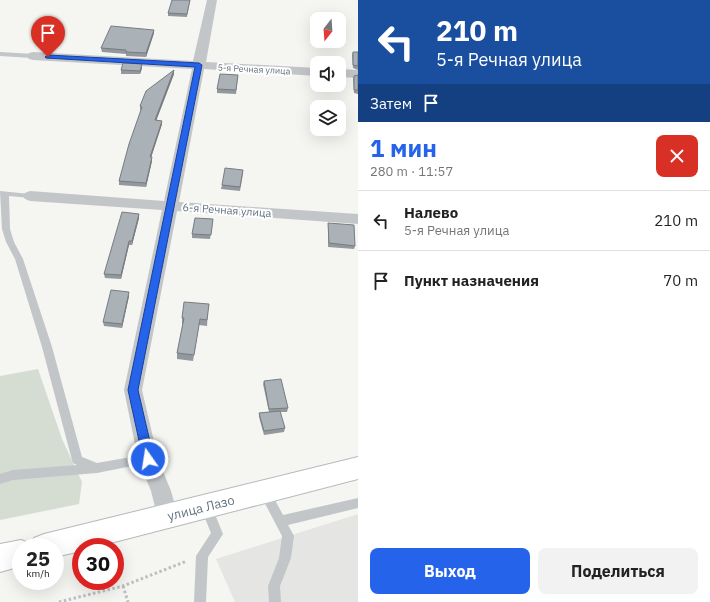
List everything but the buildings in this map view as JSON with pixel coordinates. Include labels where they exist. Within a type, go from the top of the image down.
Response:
[{"type":"main road","name":"улица Лазо","points":[[64,542],[358,468]]},
{"type":"main road","points":[[0,558],[12,555]]},
{"type":"street","points":[[167,516],[161,491],[148,459],[133,390],[212,0]]},
{"type":"street","name":"5-я Речная улица","points":[[33,56],[310,72]]},
{"type":"street","points":[[346,73],[358,74]]},
{"type":"street","name":"6-я Речная улица","points":[[30,196],[358,219]]},
{"type":"lane","name":"5-я Речная улица","points":[[0,54],[33,56]]},
{"type":"lane","name":"6-я Речная улица","points":[[5,194],[30,196]]},
{"type":"lane","points":[[5,194],[6,230],[19,260],[47,347],[76,460],[97,468]]},
{"type":"lane","points":[[0,479],[13,475],[97,468],[148,459]]},
{"type":"lane","points":[[265,492],[288,536],[285,558],[274,586],[275,602]]},
{"type":"lane","points":[[281,521],[358,503]]},
{"type":"lane","points":[[200,602],[202,556],[217,534],[206,506]]},
{"type":"path","points":[[124,586],[202,556]]},
{"type":"path","points":[[124,589],[128,602]]},
{"type":"path","points":[[59,602],[107,590]]},
{"type":"shaded area","points":[[38,369],[62,439],[82,482],[79,504],[0,520],[0,376]]},
{"type":"shaded area","points":[[358,514],[358,602],[235,602],[216,559]]},
{"type":"route","points":[[48,57],[199,65],[133,390],[148,459]]}]
